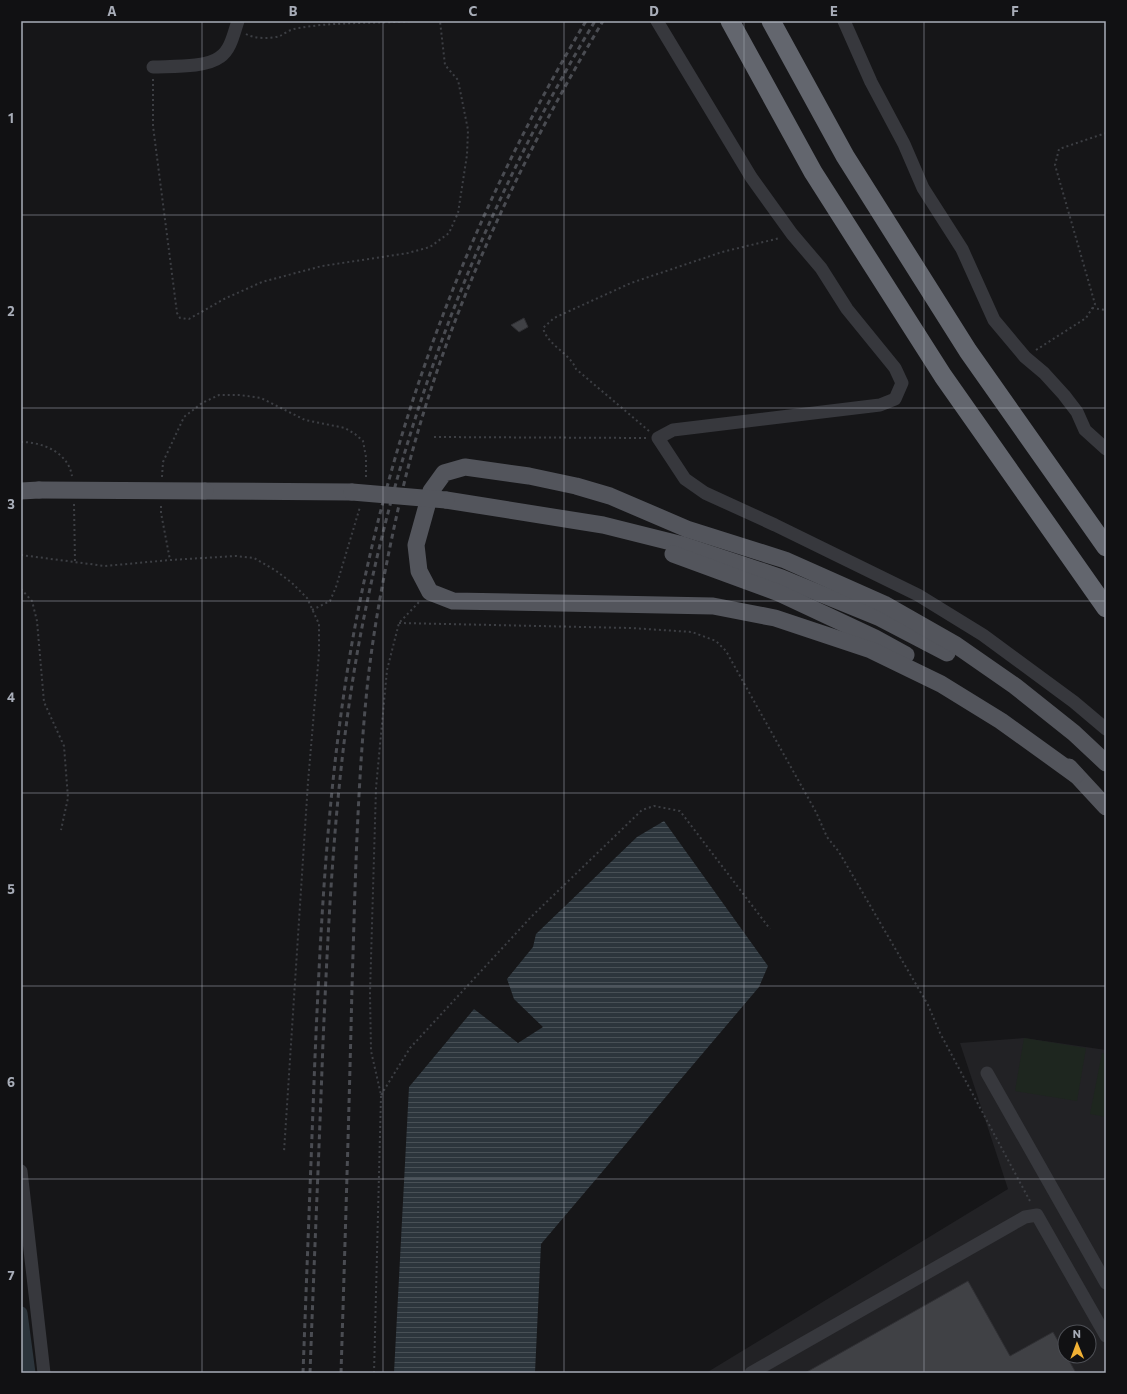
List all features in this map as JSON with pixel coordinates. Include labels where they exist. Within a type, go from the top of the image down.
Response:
[{"type":"highway","points":[[730,21],[813,172],[942,376],[1106,608]]},
{"type":"highway","points":[[771,21],[845,156],[968,351],[1106,547]]},
{"type":"main road","points":[[1076,775],[1001,721],[941,684],[871,650],[775,618],[713,606],[453,601],[430,592],[419,571],[416,545],[431,491],[444,473],[465,466],[529,476],[576,486],[610,496],[688,530],[785,560],[884,604],[956,645],[1016,686],[1074,732],[1106,763]]},
{"type":"main road","points":[[21,491],[359,492],[446,500],[489,506],[603,525],[683,545],[782,578],[880,618],[952,656],[1012,694],[1070,738],[1106,771]]},
{"type":"main road","points":[[489,506],[679,556],[780,593],[875,638],[944,676],[1004,715],[1059,756],[1106,807]]},
{"type":"street","points":[[657,21],[751,177],[792,234],[821,268],[847,308],[895,368],[902,383],[895,399],[880,405],[673,430],[658,438],[685,479],[705,493],[775,525],[918,595],[983,635],[1074,702],[1106,729]]},
{"type":"street","points":[[844,21],[871,82],[904,144],[923,188],[962,249],[994,320],[1025,357],[1044,372],[1077,412],[1085,430],[1106,449]]},
{"type":"street","points":[[153,67],[192,65],[220,57],[228,48],[236,24]]},
{"type":"street","points":[[987,1073],[1106,1283]]},
{"type":"street","points":[[21,1171],[44,1373]]},
{"type":"street","points":[[751,1373],[1025,1217],[1037,1214],[1106,1336]]},
{"type":"path","points":[[236,24],[253,38],[279,36],[292,29],[359,22],[414,21]]},
{"type":"path","points":[[153,67],[153,126],[177,312],[180,318],[189,319],[224,299],[262,282],[322,266],[408,253],[430,247],[449,233],[458,213],[467,155],[468,130],[458,80],[445,65],[440,21]]},
{"type":"path","points":[[1025,357],[1086,318],[1095,304],[1055,165],[1059,150],[1106,133]]},
{"type":"path","points":[[658,438],[576,369],[574,362],[545,337],[543,328],[554,318],[630,283],[722,252],[792,234]]},
{"type":"path","points":[[1092,308],[1106,310]]},
{"type":"path","points":[[162,484],[163,462],[184,417],[202,403],[219,395],[240,395],[261,398],[305,420],[346,428],[355,434],[363,441],[366,457],[336,587],[330,600],[312,610]]},
{"type":"path","points":[[434,437],[658,438]]},
{"type":"path","points":[[162,498],[161,513],[170,560]]},
{"type":"path","points":[[21,555],[104,566],[236,556],[254,558],[275,570],[292,583],[307,598],[319,624],[319,653],[308,782],[284,1152]]},
{"type":"path","points":[[21,590],[32,601],[38,621],[44,702],[64,746],[68,798],[60,830]]},
{"type":"path","points":[[374,1373],[381,1095],[371,1051],[370,1000],[376,788],[387,670],[399,623],[430,592]]},
{"type":"path","points":[[399,623],[631,628],[692,632],[716,641],[726,651],[816,812],[827,837],[839,852],[928,1005],[940,1033],[1037,1214]]},
{"type":"path","points":[[381,1095],[416,1042],[531,917],[642,810],[654,806],[680,811],[770,929]]},
{"type":"shaded area","points":[[664,821],[768,966],[759,987],[541,1244],[535,1373],[394,1373],[409,1087],[474,1009],[518,1043],[543,1027],[514,999],[507,979],[533,947],[536,934],[637,837]]},
{"type":"shaded area","points":[[1024,1038],[1106,1050],[1106,1373],[706,1373],[1008,1189],[960,1043]]},
{"type":"shaded area","points":[[1024,1038],[1086,1048],[1077,1101],[1015,1091]]},
{"type":"shaded area","points":[[1102,1053],[1106,1054],[1106,1117],[1090,1114]]},
{"type":"building","points":[[524,318],[528,327],[519,332],[511,325]]},
{"type":"building","points":[[968,1281],[1010,1356],[1053,1332],[1057,1339],[1057,1364],[1071,1364],[1076,1373],[805,1373]]},
{"type":"waterway","points":[[21,1313],[29,1373]]},
{"type":"railway","points":[[303,1373],[317,1005],[331,798],[352,643],[369,561],[389,480],[413,400],[440,322],[472,244],[506,168],[586,21]]},
{"type":"railway","points":[[310,1373],[323,1042],[334,842],[344,742],[351,693],[359,643],[376,561],[397,480],[421,400],[449,322],[480,244],[515,168],[553,94],[595,21]]},
{"type":"railway","points":[[341,1373],[358,807],[369,675],[375,626],[384,577],[399,505],[415,442],[434,379],[457,317],[482,255],[509,195],[570,77],[603,21]]}]
